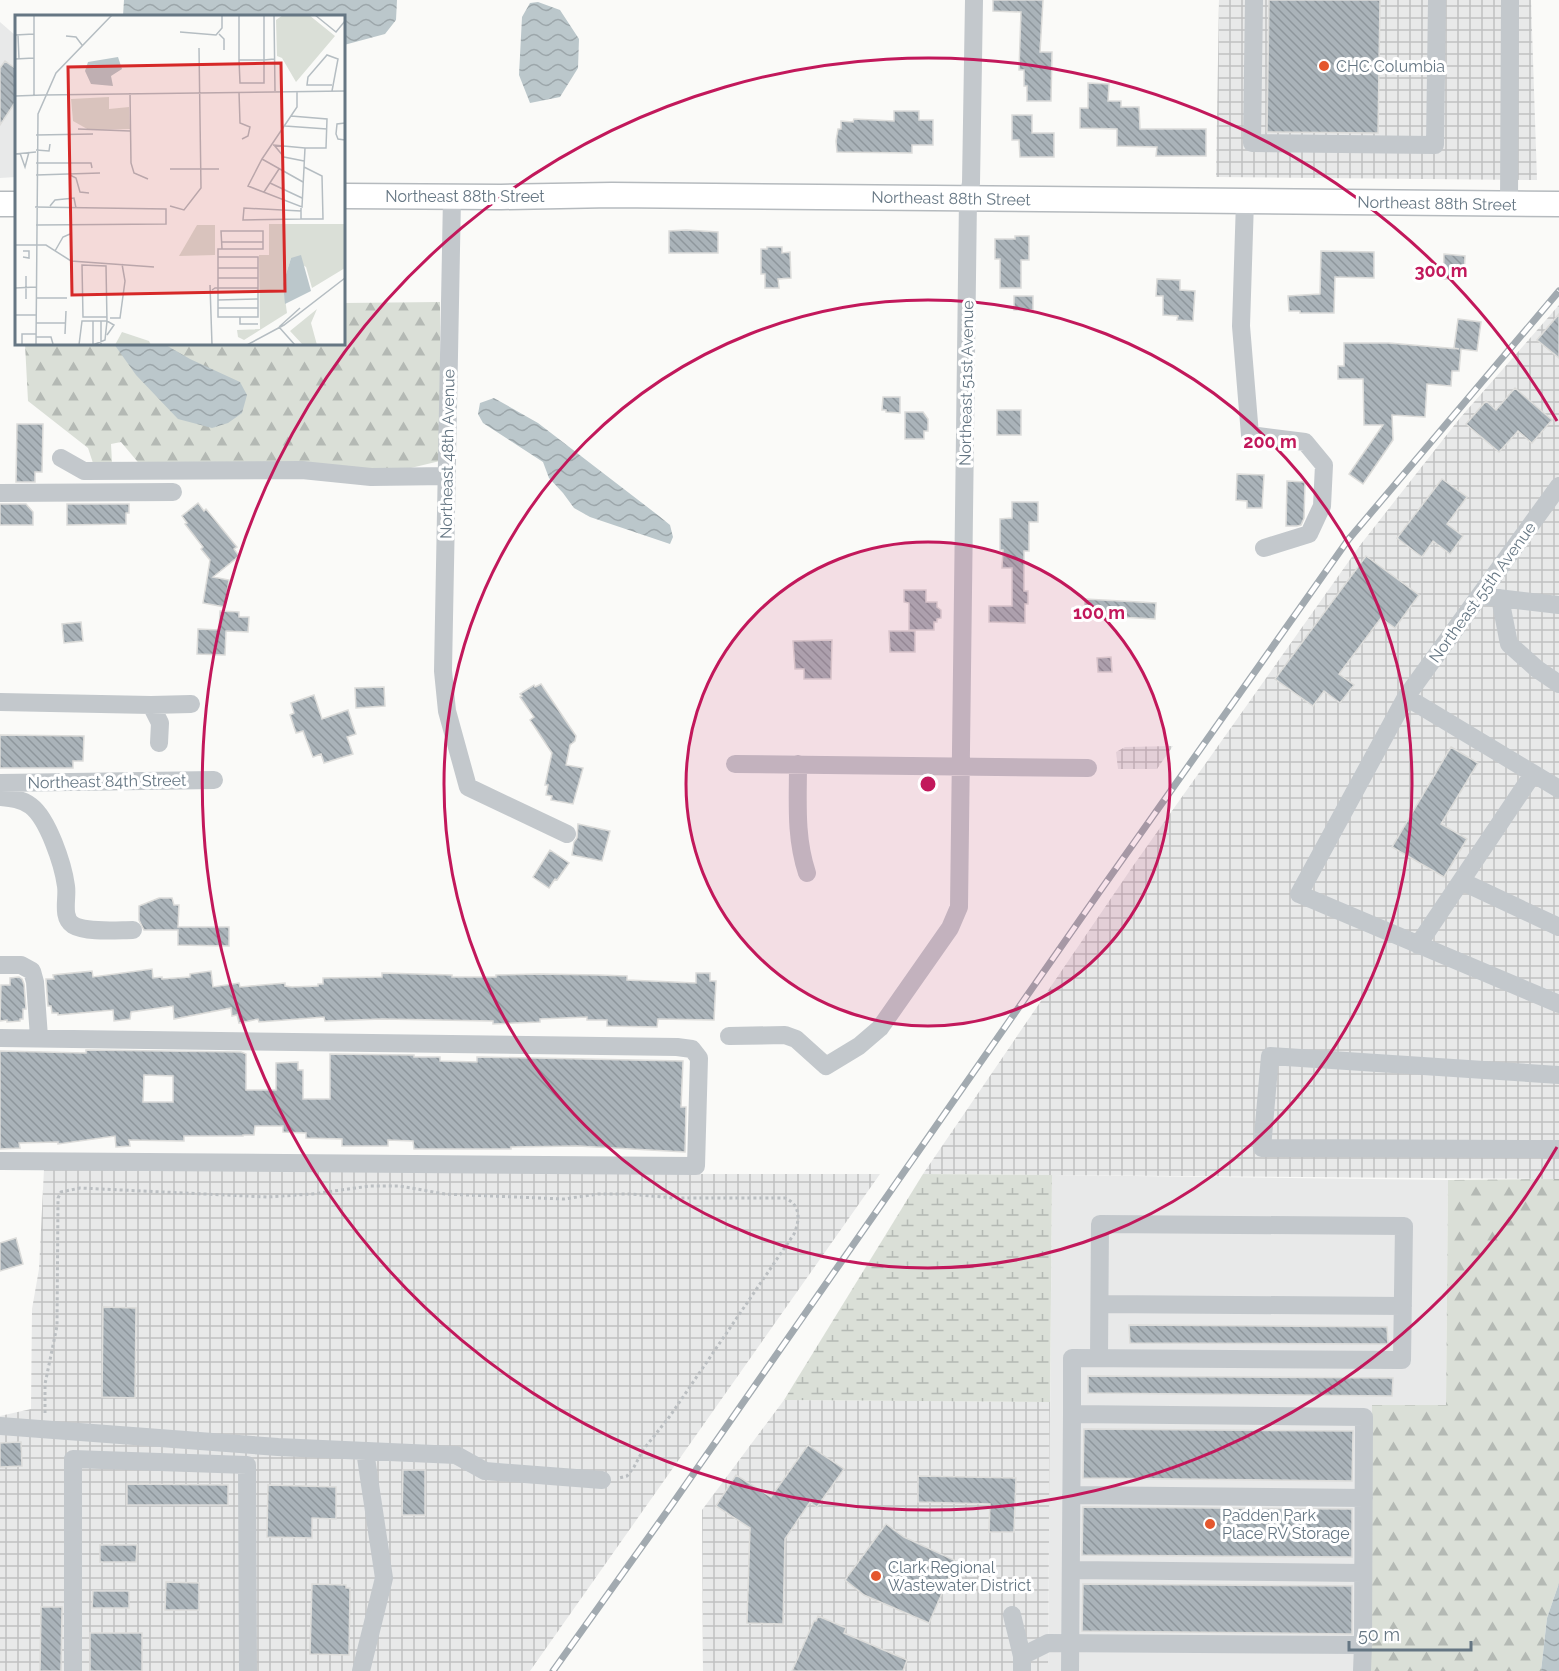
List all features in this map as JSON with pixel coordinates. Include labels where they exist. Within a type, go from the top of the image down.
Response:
[{"type":"main road","name":"Northeast 88th Street","points":[[345,196],[612,195],[1559,204]]},
{"type":"street","name":"Northeast 51st Avenue","points":[[729,1036],[785,1035],[796,1039],[826,1066],[859,1046],[880,1028],[956,919],[960,898],[968,198],[971,183],[974,0]]},
{"type":"street","points":[[1254,0],[1252,143],[1435,145],[1437,0]]},
{"type":"street","points":[[1509,204],[1510,0]]},
{"type":"street","name":"Northeast 48th Avenue","points":[[452,197],[443,671],[447,711],[468,787],[567,834]]},
{"type":"street","points":[[1245,201],[1241,326],[1250,435],[1305,442],[1324,465],[1322,506],[1309,534],[1264,548]]},
{"type":"street","points":[[61,458],[84,471],[302,470],[371,477],[447,476]]},
{"type":"street","name":"Northeast 55th Avenue","points":[[1418,945],[1299,894],[1406,697],[1559,486]]},
{"type":"street","points":[[0,493],[173,492]]},
{"type":"street","points":[[1479,596],[1559,605]]},
{"type":"street","points":[[1500,598],[1509,644],[1537,669],[1559,684]]},
{"type":"street","points":[[1406,697],[1559,789]]},
{"type":"street","points":[[0,702],[191,704]]},
{"type":"street","points":[[151,705],[160,723],[159,743]]},
{"type":"street","points":[[735,764],[1088,768]]},
{"type":"street","points":[[798,764],[798,836],[807,873]]},
{"type":"street","points":[[1533,774],[1418,945],[1559,1005]]},
{"type":"street","name":"Northeast 84th Street","points":[[0,783],[214,780]]},
{"type":"street","points":[[0,797],[21,800],[31,806],[48,830],[64,874],[67,917],[70,923],[87,929],[133,930]]},
{"type":"street","points":[[1461,881],[1559,927]]},
{"type":"street","points":[[0,965],[21,964],[32,971],[39,1037]]},
{"type":"street","points":[[0,1038],[677,1047],[692,1049],[699,1058],[696,1166],[0,1161]]},
{"type":"street","points":[[1559,1075],[1270,1056],[1262,1148],[1559,1149]]},
{"type":"street","points":[[1070,1671],[1072,1358],[1402,1360],[1404,1227],[1100,1224],[1099,1358]]},
{"type":"street","points":[[1100,1304],[1403,1306]]},
{"type":"street","points":[[1072,1414],[1364,1417],[1362,1671]]},
{"type":"street","points":[[0,1426],[246,1445],[456,1455],[485,1471],[602,1480]]},
{"type":"street","points":[[246,1445],[248,1671]]},
{"type":"street","points":[[361,1671],[384,1578],[365,1451]]},
{"type":"street","points":[[73,1671],[73,1459],[247,1465]]},
{"type":"street","points":[[1071,1495],[1364,1498]]},
{"type":"street","points":[[1071,1570],[1363,1573]]},
{"type":"street","points":[[1012,1616],[1022,1663],[1048,1643],[1363,1645]]},
{"type":"path","points":[[44,1429],[45,1384],[57,1326],[58,1198],[61,1192],[80,1188],[267,1197],[370,1186],[400,1186],[445,1194],[564,1199],[597,1194],[630,1194],[673,1198],[785,1198],[793,1202],[798,1211],[799,1223],[794,1234],[683,1398],[643,1450],[627,1476],[602,1480]]},
{"type":"shaded area","points":[[1219,0],[1531,0],[1537,180],[1216,177]]},
{"type":"shaded area","points":[[0,22],[15,35],[15,177],[0,178]]},
{"type":"shaded area","points":[[1559,305],[1559,1179],[923,1174],[1133,866],[1361,544],[1460,418]]},
{"type":"shaded area","points":[[1173,746],[1157,769],[1118,769],[1116,752],[1125,747]]},
{"type":"shaded area","points":[[44,1169],[880,1174],[530,1671],[0,1671],[0,1416],[31,1409],[32,1309],[39,1269]]},
{"type":"shaded area","name":"Padden Park Place RV Storage","points":[[1052,1175],[1448,1180],[1446,1406],[1372,1405],[1370,1671],[1048,1671]]},
{"type":"shaded area","name":"Clark Regional Wastewater District","points":[[784,1400],[1050,1402],[1048,1671],[703,1671],[702,1510]]},
{"type":"green space","points":[[440,302],[440,461],[394,472],[142,467],[121,442],[111,444],[112,463],[94,466],[88,448],[28,401],[25,345],[345,345],[345,303]]},
{"type":"green space","points":[[923,1174],[1052,1175],[1050,1402],[784,1400]]},
{"type":"green space","points":[[1559,1179],[1559,1583],[1547,1618],[1541,1671],[1370,1671],[1372,1405],[1446,1405],[1448,1180]]},
{"type":"water","points":[[124,0],[397,0],[396,20],[385,34],[345,45],[345,15],[123,15]]},
{"type":"water","points":[[538,2],[560,10],[579,39],[578,68],[560,97],[530,103],[519,75],[522,17],[530,3]]},
{"type":"water","points":[[115,345],[166,345],[240,382],[247,395],[242,413],[228,423],[212,428],[178,419],[136,375]]},
{"type":"water","points":[[494,398],[538,423],[670,525],[673,537],[670,544],[590,517],[574,508],[549,478],[543,462],[483,423],[478,414],[480,403]]},
{"type":"water","points":[[1559,1583],[1559,1671],[1541,1671],[1547,1618]]},
{"type":"building","points":[[993,0],[1043,0],[1040,52],[1052,52],[1051,101],[1027,101],[1024,70],[1019,70],[1021,12],[993,11]]},
{"type":"building","name":"CHC Columbia","points":[[1269,0],[1380,0],[1378,133],[1267,132]]},
{"type":"building","points":[[5,61],[15,68],[15,102],[0,125],[0,68]]},
{"type":"building","points":[[1088,83],[1109,84],[1108,101],[1121,101],[1121,107],[1139,107],[1140,129],[1206,129],[1206,156],[1156,156],[1157,147],[1117,146],[1117,129],[1080,128],[1080,108],[1088,108]]},
{"type":"building","points":[[894,111],[919,111],[919,120],[933,120],[933,145],[912,145],[912,153],[837,152],[836,141],[838,129],[841,129],[841,121],[853,122],[854,119],[894,121]]},
{"type":"building","points":[[1012,115],[1032,115],[1032,133],[1054,133],[1054,157],[1020,157],[1019,140],[1012,140]]},
{"type":"building","points":[[669,231],[718,232],[718,253],[669,253]]},
{"type":"building","points":[[1015,236],[1029,236],[1029,260],[1021,260],[1021,288],[1000,288],[1000,259],[995,259],[995,239],[1015,239]]},
{"type":"building","points":[[767,247],[782,247],[782,253],[790,252],[791,278],[778,279],[779,288],[765,288],[765,274],[761,274],[761,249],[767,249]]},
{"type":"building","points":[[1321,251],[1374,252],[1374,278],[1335,277],[1334,313],[1289,311],[1288,296],[1320,294]]},
{"type":"building","points":[[1444,254],[1465,256],[1464,279],[1443,279]]},
{"type":"building","points":[[1157,279],[1180,280],[1180,290],[1195,291],[1193,321],[1177,320],[1178,316],[1163,315],[1163,296],[1156,296]]},
{"type":"building","points":[[1014,296],[1033,296],[1033,310],[1014,310]]},
{"type":"building","points":[[1559,314],[1559,358],[1537,340]]},
{"type":"building","points":[[1458,319],[1481,322],[1477,351],[1461,349],[1459,371],[1452,371],[1451,386],[1427,384],[1425,417],[1392,415],[1393,440],[1363,484],[1349,474],[1383,425],[1364,425],[1363,379],[1338,379],[1338,366],[1344,366],[1344,343],[1389,343],[1459,349],[1454,348]]},
{"type":"building","points":[[1515,388],[1552,420],[1532,443],[1518,431],[1499,452],[1466,424],[1486,401],[1496,410]]},
{"type":"building","points":[[883,397],[900,397],[900,413],[882,410]]},
{"type":"building","points":[[997,410],[1021,410],[1021,435],[997,435]]},
{"type":"building","points":[[905,412],[923,412],[928,419],[928,431],[924,431],[924,439],[905,439]]},
{"type":"building","points":[[17,424],[43,424],[42,472],[35,472],[35,482],[16,482]]},
{"type":"building","points":[[1237,474],[1264,475],[1262,508],[1247,508],[1247,501],[1236,500]]},
{"type":"building","points":[[1442,479],[1467,497],[1447,524],[1463,536],[1450,554],[1433,541],[1422,557],[1397,538]]},
{"type":"building","points":[[1287,481],[1305,482],[1304,518],[1301,525],[1286,526]]},
{"type":"building","points":[[1012,502],[1038,502],[1038,522],[1029,522],[1029,551],[1024,551],[1024,591],[1028,591],[1025,623],[989,622],[989,606],[1012,606],[1012,568],[1002,568],[1000,519],[1012,518]]},
{"type":"building","points":[[198,503],[204,511],[206,509],[237,547],[234,549],[239,556],[213,577],[229,580],[225,607],[203,603],[210,560],[182,516]]},
{"type":"building","points":[[0,504],[26,504],[33,512],[33,525],[0,525]]},
{"type":"building","points":[[67,504],[129,504],[129,513],[126,513],[126,524],[67,525]]},
{"type":"building","points":[[1366,556],[1419,595],[1395,628],[1381,618],[1339,674],[1354,685],[1340,703],[1324,691],[1313,706],[1275,679]]},
{"type":"building","points":[[904,590],[926,590],[926,602],[937,602],[937,607],[941,610],[941,618],[934,622],[934,630],[909,630],[909,603],[904,602]]},
{"type":"building","points":[[1085,599],[1156,603],[1155,619],[1084,615]]},
{"type":"building","points":[[220,611],[239,612],[239,617],[249,617],[248,632],[226,631],[225,655],[197,654],[198,629],[219,630]]},
{"type":"building","points":[[81,622],[83,641],[64,643],[62,624]]},
{"type":"building","points":[[889,631],[915,631],[915,652],[890,652]]},
{"type":"building","points":[[832,640],[831,679],[804,679],[804,669],[795,669],[793,641]]},
{"type":"building","points":[[1111,657],[1112,672],[1098,672],[1097,658]]},
{"type":"building","points":[[541,684],[576,736],[575,741],[570,745],[566,765],[583,768],[573,804],[551,800],[552,796],[546,795],[548,785],[545,785],[552,753],[530,720],[534,717],[520,697],[522,696],[520,694],[534,685],[535,687]]},
{"type":"building","points":[[384,687],[385,706],[356,708],[355,688]]},
{"type":"building","points":[[314,695],[322,719],[348,710],[356,734],[347,737],[353,754],[324,763],[321,754],[313,757],[303,731],[296,733],[290,715],[294,713],[291,703]]},
{"type":"building","points":[[0,735],[84,736],[83,761],[73,761],[73,768],[0,768]]},
{"type":"building","points":[[1451,747],[1478,763],[1441,824],[1467,839],[1444,877],[1392,847]]},
{"type":"building","points":[[578,824],[610,831],[602,861],[572,855]]},
{"type":"building","points":[[550,850],[569,863],[549,888],[533,877]]},
{"type":"building","points":[[159,898],[172,898],[174,905],[179,905],[178,927],[229,927],[229,946],[178,945],[178,930],[144,930],[139,920],[139,906]]},
{"type":"building","points":[[152,969],[153,978],[162,977],[162,979],[190,977],[190,974],[211,971],[213,987],[239,983],[240,987],[285,983],[285,986],[292,987],[318,986],[318,984],[323,984],[323,978],[382,977],[382,973],[452,975],[452,977],[539,974],[598,975],[627,976],[627,980],[696,983],[696,973],[710,973],[710,981],[716,981],[714,1020],[658,1019],[657,1027],[607,1026],[607,1020],[587,1020],[587,1017],[493,1024],[493,1021],[382,1019],[325,1021],[324,1017],[259,1022],[258,1019],[239,1023],[237,1015],[232,1016],[231,1008],[174,1019],[173,1006],[131,1012],[130,1019],[114,1021],[113,1010],[58,1015],[58,1013],[52,1013],[51,1006],[48,1006],[46,979],[54,979],[53,975],[92,971],[93,977]]},
{"type":"building","points":[[19,977],[24,984],[26,1009],[23,1009],[23,1019],[0,1021],[1,985],[10,985],[10,978]]},
{"type":"building","points":[[86,1050],[241,1052],[246,1054],[246,1090],[276,1090],[276,1063],[298,1062],[298,1070],[303,1070],[303,1099],[330,1099],[330,1054],[414,1055],[414,1057],[440,1057],[440,1061],[477,1062],[477,1057],[683,1061],[681,1107],[686,1107],[685,1152],[578,1146],[414,1149],[413,1141],[388,1140],[388,1146],[342,1146],[342,1139],[306,1138],[306,1133],[283,1132],[283,1126],[255,1126],[254,1135],[243,1136],[184,1136],[184,1141],[129,1140],[130,1146],[116,1147],[115,1136],[58,1144],[58,1142],[19,1143],[20,1148],[0,1149],[0,1051],[86,1053]],"holes":[[[144,1075],[173,1076],[173,1102],[143,1102]]]},
{"type":"building","points":[[16,1238],[23,1264],[0,1271],[0,1243]]},
{"type":"building","points":[[103,1307],[136,1308],[135,1398],[102,1397]]},
{"type":"building","points":[[1129,1325],[1387,1327],[1388,1344],[1130,1343]]},
{"type":"building","points":[[1088,1376],[1393,1378],[1392,1396],[1088,1393]]},
{"type":"building","points":[[1084,1429],[1353,1431],[1352,1481],[1083,1478]]},
{"type":"building","points":[[21,1442],[22,1466],[0,1467],[0,1443]]},
{"type":"building","points":[[808,1445],[844,1469],[817,1507],[810,1502],[785,1539],[783,1624],[747,1623],[750,1528],[716,1506],[736,1475],[771,1497]]},
{"type":"building","points":[[403,1470],[425,1470],[425,1515],[402,1515]]},
{"type":"building","points":[[918,1476],[1016,1478],[1014,1532],[989,1532],[990,1504],[918,1502]]},
{"type":"building","points":[[127,1484],[228,1485],[228,1505],[127,1505]]},
{"type":"building","points":[[268,1485],[336,1487],[336,1519],[312,1518],[312,1538],[267,1537]]},
{"type":"building","points":[[1083,1507],[1352,1509],[1352,1557],[1082,1555]]},
{"type":"building","points":[[886,1524],[904,1537],[956,1561],[929,1623],[864,1595],[845,1580]]},
{"type":"building","points":[[100,1545],[137,1545],[136,1562],[100,1562]]},
{"type":"building","points":[[166,1582],[199,1583],[199,1610],[165,1610]]},
{"type":"building","points":[[312,1584],[346,1585],[346,1588],[350,1588],[349,1655],[310,1654]]},
{"type":"building","points":[[1083,1584],[1352,1586],[1352,1634],[1082,1631]]},
{"type":"building","points":[[93,1591],[129,1591],[129,1608],[92,1608]]},
{"type":"building","points":[[41,1607],[62,1607],[61,1671],[40,1671]]},
{"type":"building","points":[[818,1616],[846,1628],[844,1633],[907,1660],[903,1671],[792,1671]]},
{"type":"building","points":[[90,1633],[142,1633],[142,1671],[90,1671]]},
{"type":"railway","points":[[553,1671],[1348,540],[1559,291]]},
{"type":"place","name":"CHC Columbia","points":[[1324,66]]},
{"type":"place","name":"Padden Park Place RV Storage","points":[[1210,1524]]},
{"type":"place","name":"Clark Regional Wastewater District","points":[[876,1576]]}]
